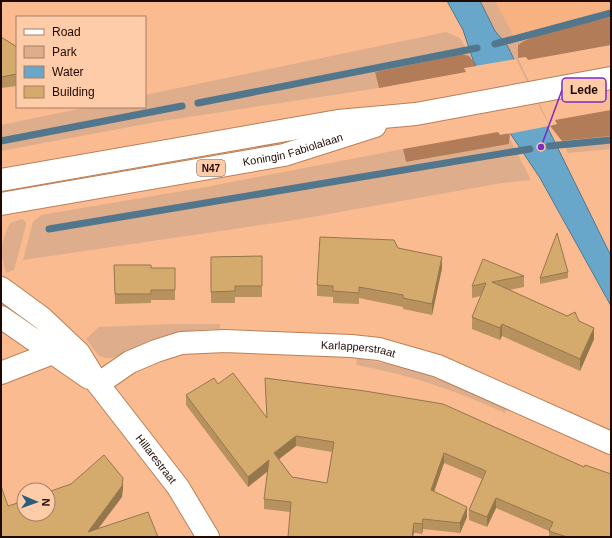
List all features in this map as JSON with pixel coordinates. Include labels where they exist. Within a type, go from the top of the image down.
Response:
[{"type":"main road","name":"Koningin Fabiolalaan","points":[[1,180],[338,121],[416,114],[611,78]]},
{"type":"main road","name":"Koningin Fabiolalaan","points":[[1,204],[292,153],[416,114]]},
{"type":"main road","points":[[1,212],[29,199]]},
{"type":"main road","name":"Hillarestraat","points":[[1,288],[42,318],[62,349],[98,384],[178,487],[208,537]]},
{"type":"main road","name":"Hillarestraat","points":[[1,316],[62,349]]},
{"type":"main road","name":"Karlapperstraat","points":[[98,384],[130,362],[156,351],[181,344],[225,341],[351,346],[379,349],[438,366],[611,443]]},
{"type":"main road","points":[[1,373],[62,349]]},
{"type":"shaded area","points":[[480,1],[611,1],[611,11],[514,37],[495,31]]},
{"type":"shaded area","points":[[611,17],[611,45],[528,60],[526,57],[518,58],[518,45],[538,35]]},
{"type":"shaded area","points":[[462,54],[469,56],[477,66],[464,68],[466,72],[379,88],[375,72]]},
{"type":"shaded area","points":[[611,110],[611,136],[562,141],[550,126],[557,124],[555,120]]},
{"type":"shaded area","points":[[498,132],[500,135],[510,133],[509,144],[406,162],[403,149]]},
{"type":"green space","points":[[480,1],[495,1],[514,37],[611,11],[611,17],[537,36],[518,45],[518,58],[550,126],[549,130],[507,45],[495,31]]},
{"type":"green space","points":[[446,32],[460,38],[473,60],[469,56],[375,72],[379,88],[156,122],[1,151],[1,125],[83,108],[146,108],[146,95]]},
{"type":"green space","points":[[611,136],[611,149],[568,153],[562,141]]},
{"type":"green space","points":[[510,139],[531,180],[502,183],[295,220],[23,260],[33,222],[41,215],[206,187],[403,149],[406,162],[509,144]]},
{"type":"green space","points":[[22,219],[26,222],[26,225],[14,270],[6,273],[2,253],[3,241],[10,223]]},
{"type":"green space","points":[[220,324],[220,329],[187,331],[165,335],[144,343],[119,356],[110,358],[100,356],[86,339],[99,327]]},
{"type":"green space","points":[[357,358],[411,369],[456,386],[506,409],[505,413],[469,397],[432,384],[394,373],[356,365]]},
{"type":"water","points":[[447,1],[480,1],[495,31],[507,45],[611,256],[611,306],[540,178],[510,133],[473,60],[463,30]]},
{"type":"pier","points":[[516,59],[549,126],[508,134],[475,66]]},
{"type":"building","points":[[1,37],[16,46],[16,74],[1,77]]},
{"type":"building","points":[[557,233],[568,272],[540,278]]},
{"type":"building","points":[[320,237],[394,240],[398,248],[442,257],[432,304],[403,298],[403,295],[359,287],[359,293],[333,291],[333,286],[317,285]]},
{"type":"building","points":[[262,256],[262,286],[235,286],[235,291],[211,292],[211,257]]},
{"type":"building","points":[[483,259],[524,276],[492,282],[567,316],[575,312],[579,321],[594,328],[580,359],[502,324],[500,328],[472,317],[486,283],[472,286]]},
{"type":"building","points":[[114,265],[151,265],[151,268],[175,268],[175,290],[151,290],[151,294],[115,294]]},
{"type":"building","points":[[233,373],[267,418],[265,378],[365,391],[443,404],[584,467],[585,465],[611,474],[611,537],[567,537],[549,531],[553,522],[496,498],[487,517],[469,510],[486,471],[444,453],[431,490],[467,507],[460,523],[423,519],[422,524],[414,523],[412,537],[288,537],[291,502],[264,499],[269,460],[248,477],[186,395],[214,378],[218,384]],"holes":[[[296,436],[334,442],[327,483],[292,477],[274,453]]]},
{"type":"building","points":[[104,455],[123,478],[122,486],[88,532],[148,512],[158,537],[1,537],[1,486],[8,506],[16,504],[16,522],[56,522],[56,489],[71,484]]},
{"type":"waterway","points":[[495,44],[611,13]]},
{"type":"waterway","points":[[198,103],[477,48]]},
{"type":"waterway","points":[[1,141],[182,106]]},
{"type":"waterway","points":[[549,146],[611,140]]},
{"type":"waterway","points":[[49,229],[530,149]]},
{"type":"place","name":"Lede","points":[[541,147]]}]
